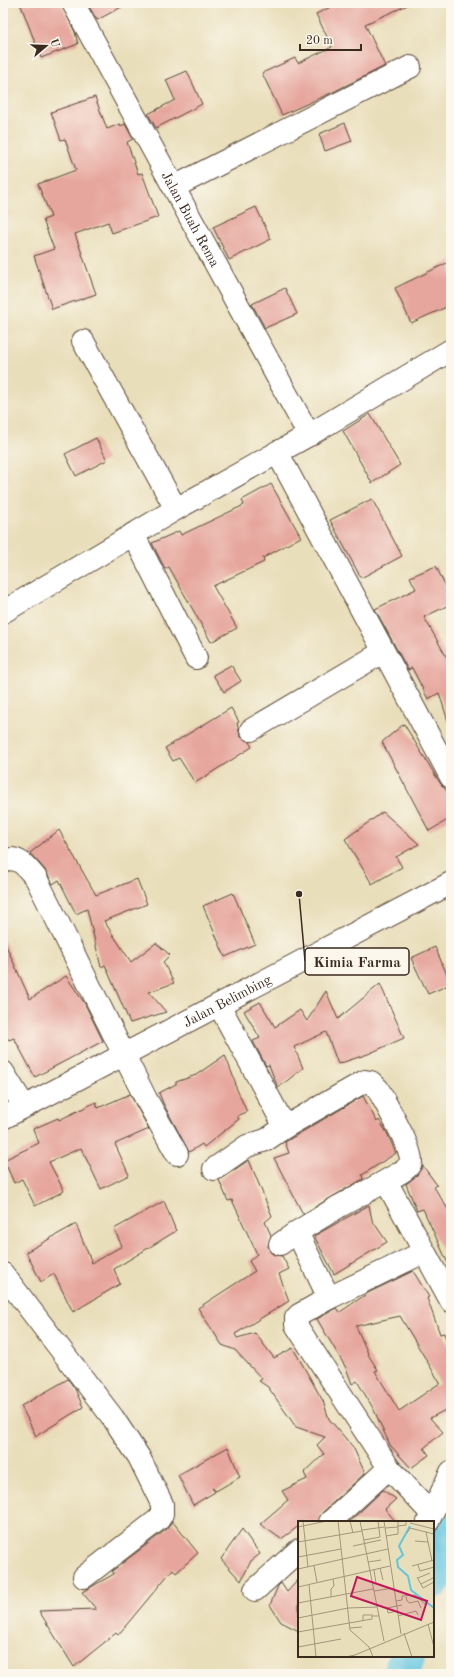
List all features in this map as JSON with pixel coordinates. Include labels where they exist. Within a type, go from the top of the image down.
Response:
[{"type":"street","name":"Jalan Buah Rema","points":[[73,3],[309,435]]},
{"type":"street","points":[[174,187],[410,67]]},
{"type":"street","points":[[83,341],[176,509]]},
{"type":"street","points":[[3,612],[133,534],[309,435],[451,350]]},
{"type":"street","points":[[277,452],[451,777]]},
{"type":"street","points":[[133,534],[196,658]]},
{"type":"street","points":[[251,730],[383,652]]},
{"type":"street","points":[[3,861],[8,859],[18,861],[25,865],[36,878],[156,1118],[177,1154]]},
{"type":"street","name":"Jalan Belimbing","points":[[3,1118],[451,882]]},
{"type":"street","points":[[219,1005],[285,1127]]},
{"type":"street","points":[[3,1072],[24,1106]]},
{"type":"street","points":[[214,1168],[247,1146],[266,1140],[285,1127],[365,1081],[372,1082],[378,1089],[411,1153],[411,1163],[409,1166],[386,1181],[338,1207],[289,1238],[329,1298]]},
{"type":"street","points":[[386,1181],[451,1301]]},
{"type":"street","points":[[424,1252],[299,1314],[296,1318],[296,1325],[389,1468],[430,1517],[451,1472]]},
{"type":"street","points":[[3,1274],[113,1418],[148,1473],[162,1504],[162,1514],[159,1519],[84,1577]]},
{"type":"street","points":[[331,1521],[389,1468]]},
{"type":"street","points":[[255,1590],[298,1551]]},
{"type":"building","points":[[20,3],[61,3],[75,32],[78,44],[41,58]]},
{"type":"building","points":[[87,3],[129,3],[97,20]]},
{"type":"building","points":[[339,3],[412,3],[365,24],[385,66],[282,115],[262,73],[295,58],[298,63],[332,47],[316,14]]},
{"type":"building","points":[[187,71],[202,104],[156,128],[148,114],[175,100],[166,80]]},
{"type":"building","points":[[95,97],[107,129],[120,124],[121,126],[125,124],[133,139],[127,142],[138,174],[142,173],[158,217],[112,233],[108,222],[75,234],[96,294],[52,309],[34,256],[54,249],[43,220],[51,217],[38,184],[76,170],[65,139],[61,140],[51,112]]},
{"type":"building","points":[[345,123],[352,141],[325,151],[319,134]]},
{"type":"building","points":[[256,207],[271,239],[229,260],[213,227]]},
{"type":"building","points":[[451,261],[451,305],[411,323],[395,288]]},
{"type":"building","points":[[285,288],[297,314],[265,328],[252,304]]},
{"type":"building","points":[[370,414],[400,465],[372,483],[343,431]]},
{"type":"building","points":[[96,438],[107,460],[76,476],[65,454]]},
{"type":"building","points":[[271,484],[301,537],[263,558],[264,562],[213,586],[237,628],[211,642],[169,567],[165,569],[152,543],[179,531],[181,535],[244,505],[242,500]]},
{"type":"building","points":[[372,499],[402,556],[361,578],[330,520]]},
{"type":"building","points":[[436,566],[451,598],[451,604],[424,617],[451,665],[451,720],[448,721],[439,693],[428,699],[412,668],[408,670],[375,609],[416,589],[410,577]]},
{"type":"building","points":[[231,665],[241,681],[224,692],[213,675]]},
{"type":"building","points":[[231,708],[239,722],[237,723],[240,736],[249,742],[252,747],[195,783],[179,758],[173,761],[165,748]]},
{"type":"building","points":[[404,724],[440,783],[451,796],[451,818],[429,831],[382,742]]},
{"type":"building","points":[[383,812],[419,844],[396,857],[402,867],[372,884],[345,839]]},
{"type":"building","points":[[59,830],[96,895],[137,879],[147,904],[104,921],[131,962],[156,943],[170,955],[163,962],[174,983],[149,992],[166,1012],[130,1023],[105,965],[101,967],[87,909],[76,914],[59,880],[53,884],[45,870],[30,853]]},
{"type":"building","points":[[233,893],[255,944],[225,957],[203,906]]},
{"type":"building","points":[[3,939],[30,999],[66,976],[85,1004],[103,1041],[35,1077],[14,1038],[9,1040],[3,1033]]},
{"type":"building","points":[[435,947],[451,984],[428,994],[411,958]]},
{"type":"building","points":[[380,984],[404,1038],[368,1054],[338,1064],[326,1032],[294,1047],[303,1068],[278,1088],[269,1065],[266,1066],[253,1041],[260,1038],[244,1011],[260,1002],[275,1027],[300,1010],[307,1021],[326,991],[338,1019]]},
{"type":"building","points":[[225,1055],[236,1084],[235,1085],[247,1112],[237,1116],[239,1119],[204,1147],[202,1144],[189,1152],[159,1093],[176,1084],[176,1082],[196,1075]]},
{"type":"building","points":[[130,1094],[149,1129],[115,1144],[129,1175],[101,1189],[81,1148],[49,1162],[64,1191],[35,1206],[22,1179],[14,1183],[4,1160],[39,1143],[33,1129],[58,1118],[59,1120],[96,1102],[98,1108]]},
{"type":"building","points":[[363,1096],[377,1122],[379,1120],[387,1133],[396,1153],[362,1175],[363,1179],[303,1214],[274,1158],[289,1153],[285,1142]]},
{"type":"building","points":[[249,1160],[272,1216],[265,1222],[271,1235],[268,1246],[270,1252],[274,1255],[282,1256],[289,1269],[279,1274],[289,1301],[235,1334],[237,1338],[255,1333],[274,1358],[293,1348],[323,1401],[329,1419],[353,1447],[365,1473],[322,1513],[318,1521],[298,1521],[298,1527],[281,1539],[260,1524],[288,1500],[282,1491],[307,1479],[304,1473],[324,1454],[317,1445],[325,1437],[296,1427],[268,1387],[259,1381],[262,1379],[235,1350],[222,1345],[198,1308],[255,1271],[249,1261],[257,1254],[232,1200],[228,1201],[219,1180]]},
{"type":"building","points":[[423,1166],[437,1185],[434,1187],[451,1214],[451,1270],[423,1209],[417,1211],[406,1184],[416,1176]]},
{"type":"building","points":[[164,1201],[176,1231],[114,1269],[120,1284],[73,1312],[54,1274],[41,1282],[26,1252],[76,1224],[92,1263],[122,1246],[114,1229]]},
{"type":"building","points":[[369,1205],[372,1220],[387,1242],[334,1274],[314,1236]]},
{"type":"building","points":[[413,1271],[429,1297],[427,1298],[440,1334],[444,1333],[451,1354],[451,1407],[430,1418],[443,1432],[424,1448],[429,1455],[411,1468],[390,1445],[373,1408],[357,1381],[352,1384],[346,1368],[317,1319],[337,1308],[340,1312],[368,1293]],"holes":[[[400,1316],[440,1383],[399,1411],[375,1371],[378,1370],[369,1356],[356,1326]]]},
{"type":"building","points":[[68,1379],[75,1389],[83,1407],[36,1436],[21,1406]]},
{"type":"building","points":[[228,1447],[240,1477],[216,1491],[212,1488],[215,1492],[193,1505],[178,1475]]},
{"type":"building","points":[[383,1490],[396,1499],[385,1509],[395,1521],[350,1521]]},
{"type":"building","points":[[172,1521],[198,1553],[176,1573],[173,1569],[118,1635],[116,1633],[74,1667],[39,1611],[96,1609],[82,1592],[114,1574],[112,1571],[167,1529]]},
{"type":"building","points":[[242,1529],[260,1554],[251,1561],[241,1581],[221,1559]]},
{"type":"building","points":[[298,1580],[298,1630],[281,1622],[270,1605],[278,1586],[281,1583],[287,1592]]},
{"type":"waterway","points":[[434,1577],[451,1532]]},
{"type":"waterway","points":[[401,1674],[407,1657]]},
{"type":"place","name":"Kimia Farma","points":[[299,894]]}]
